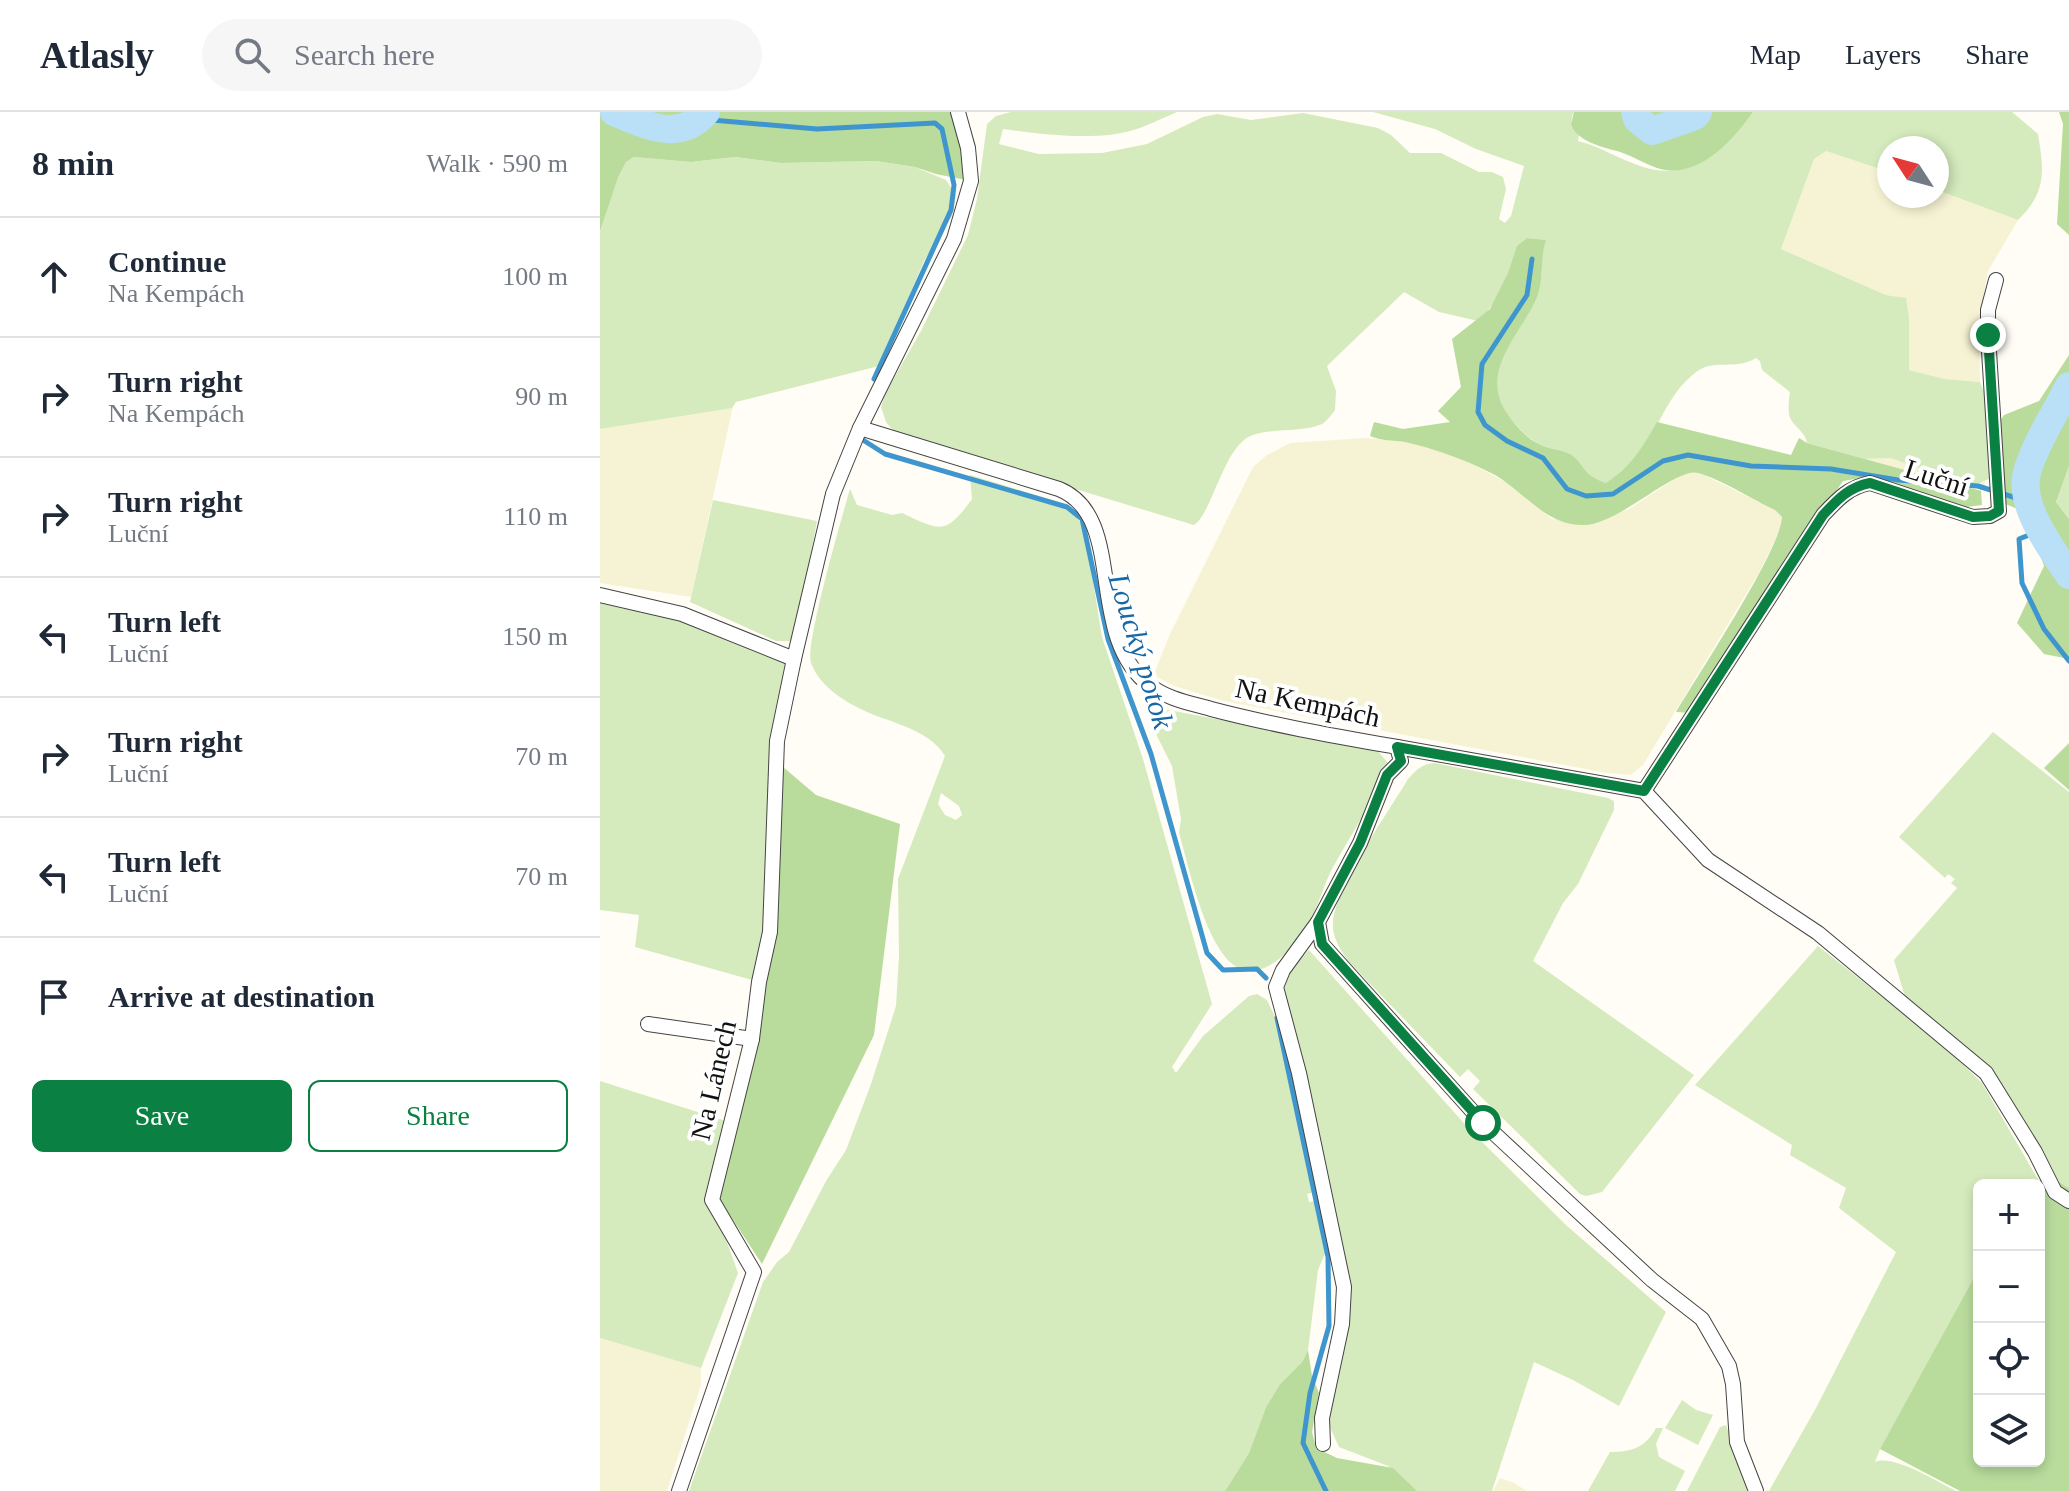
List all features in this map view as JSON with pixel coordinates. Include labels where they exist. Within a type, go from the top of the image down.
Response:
[{"type":"street","points":[[860,428],[954,239],[971,181],[968,148],[958,112]]},
{"type":"street","name":"Luční","points":[[1644,791],[1823,515],[1843,494],[1870,483],[1973,517],[1990,516],[1999,511],[1988,335],[1988,310],[1996,280]]},
{"type":"street","name":"Na Lánech","points":[[679,1491],[754,1272],[712,1200],[752,1039],[759,982],[770,932],[777,741],[833,494],[860,428]]},
{"type":"street","name":"Na Kempách","points":[[860,428],[1059,489],[1083,504],[1089,512],[1100,546],[1113,628],[1132,667],[1149,685],[1172,698],[1262,722],[1397,747],[1401,761],[1387,775],[1360,843],[1318,922]]},
{"type":"street","points":[[600,595],[682,614],[794,659]]},
{"type":"street","points":[[1397,747],[1644,791],[1708,860],[1818,933],[1986,1073],[2035,1152],[2055,1192],[2069,1201]]},
{"type":"street","points":[[1318,922],[1283,970],[1276,987],[1299,1073],[1344,1287],[1342,1324],[1322,1418],[1323,1444]]},
{"type":"street","points":[[1318,922],[1322,944],[1483,1123],[1652,1280],[1702,1319],[1729,1366],[1737,1442],[1756,1491]]},
{"type":"street","points":[[648,1024],[752,1039]]},
{"type":"shaded area","points":[[1826,151],[1877,168],[1877,208],[1949,208],[1949,194],[2018,220],[1988,271],[1979,322],[1980,382],[1945,379],[1909,370],[1909,317],[1905,298],[1886,295],[1781,249],[1814,158]]},
{"type":"shaded area","points":[[733,406],[691,597],[600,583],[600,429]]},
{"type":"shaded area","points":[[1365,438],[1402,441],[1442,451],[1516,488],[1552,519],[1628,510],[1682,474],[1696,471],[1775,510],[1782,517],[1782,526],[1760,571],[1643,765],[1631,775],[1224,701],[1174,686],[1157,677],[1155,671],[1170,634],[1253,467],[1267,455],[1290,443]]},
{"type":"shaded area","points":[[1890,458],[1972,486],[1986,481],[1981,491],[1865,459]]},
{"type":"shaded area","points":[[600,1338],[701,1368],[701,1385],[667,1491],[600,1491]]},
{"type":"shaded area","points":[[1500,1478],[1514,1483],[1527,1491],[1493,1491]]},
{"type":"green space","points":[[600,112],[958,112],[971,181],[876,161],[781,163],[735,157],[691,162],[634,157],[626,162],[618,177],[600,232]]},
{"type":"green space","points":[[1011,112],[1177,112],[1136,129],[1100,136],[1003,129],[999,144],[1039,154],[1102,153],[1147,144],[1203,117],[1217,114],[1251,120],[1303,113],[1378,128],[1391,135],[1410,153],[1441,153],[1479,172],[1492,172],[1503,177],[1506,189],[1499,219],[1505,223],[1511,216],[1524,166],[1476,149],[1435,129],[1373,112],[1574,112],[1572,122],[1579,135],[1578,141],[1643,167],[1676,170],[1706,159],[1732,138],[1753,112],[2012,112],[2038,134],[2042,170],[2039,190],[2018,220],[1949,194],[1949,136],[1877,136],[1877,168],[1826,151],[1814,159],[1781,249],[1886,295],[1906,298],[1909,370],[1945,379],[1980,382],[1985,394],[1991,478],[1973,486],[1890,458],[1865,459],[1807,443],[1790,418],[1790,392],[1762,370],[1756,358],[1740,364],[1710,366],[1696,372],[1675,394],[1645,446],[1627,469],[1606,483],[1590,475],[1571,455],[1542,446],[1525,434],[1508,415],[1499,395],[1497,381],[1505,353],[1536,300],[1540,285],[1545,240],[1527,238],[1517,249],[1496,299],[1478,321],[1439,312],[1404,292],[1327,366],[1336,391],[1335,410],[1328,419],[1314,427],[1261,433],[1244,440],[1229,460],[1206,510],[1194,525],[897,435],[886,422],[881,407],[968,235],[977,199],[987,124],[996,116]]},
{"type":"green space","points":[[1574,112],[1753,112],[1735,135],[1712,156],[1686,169],[1672,171],[1584,139],[1571,124]]},
{"type":"green space","points":[[2059,112],[2069,112],[2069,235],[2057,224],[2063,124]]},
{"type":"green space","points":[[634,157],[691,162],[735,157],[781,163],[876,161],[915,167],[946,180],[956,195],[952,216],[924,261],[879,366],[736,402],[732,408],[600,429],[600,233],[617,177],[626,162]]},
{"type":"green space","points":[[1527,238],[1546,240],[1540,285],[1536,300],[1500,367],[1497,381],[1499,395],[1508,415],[1524,434],[1542,446],[1571,455],[1593,477],[1606,483],[1629,464],[1657,422],[1791,455],[1799,438],[1807,443],[1981,491],[1982,505],[1967,507],[1867,477],[1843,481],[1729,646],[1691,713],[1676,712],[1768,556],[1782,517],[1775,510],[1717,480],[1688,473],[1613,516],[1584,525],[1570,524],[1545,513],[1503,480],[1470,463],[1405,442],[1370,436],[1374,422],[1403,429],[1450,422],[1438,411],[1461,387],[1452,339],[1490,309],[1517,246]]},
{"type":"green space","points":[[2069,355],[2069,466],[2056,502],[2069,519],[2069,659],[2044,654],[2017,623],[2044,566],[2025,512],[2003,503],[1990,436],[2004,415],[2039,401]]},
{"type":"green space","points":[[2069,466],[2069,519],[2056,502]]},
{"type":"green space","points":[[970,475],[1059,502],[1072,509],[1085,531],[1102,637],[1143,759],[1212,1004],[1172,1067],[1176,1073],[1203,1036],[1249,996],[1257,994],[1267,1000],[1278,1023],[1314,1192],[1307,1194],[1309,1202],[1317,1201],[1326,1251],[1318,1270],[1308,1350],[1266,1407],[1249,1453],[1225,1491],[689,1491],[763,1282],[777,1262],[789,1252],[846,1150],[871,1084],[896,1006],[898,879],[945,756],[924,736],[838,696],[822,681],[811,663],[813,632],[850,489],[857,505],[892,515],[902,513],[926,524],[942,527],[955,519],[972,499]],"holes":[[[941,793],[959,806],[962,815],[956,820],[945,815],[938,804]]]},
{"type":"green space","points":[[713,500],[817,521],[796,635],[791,641],[776,641],[690,602]]},
{"type":"green space","points":[[600,595],[682,614],[794,659],[777,741],[770,932],[759,982],[635,947],[639,915],[600,910]]},
{"type":"green space","points":[[1158,708],[1376,749],[1389,764],[1331,871],[1307,927],[1286,953],[1266,967],[1245,970],[1235,966],[1224,956],[1207,924],[1179,833],[1181,819],[1172,766],[1152,726]]},
{"type":"green space","points":[[1993,732],[2069,792],[2069,1188],[2045,1173],[1986,1073],[1905,997],[1894,960],[1957,888],[1951,883],[1955,879],[1948,874],[1945,878],[1899,837]]},
{"type":"green space","points":[[2069,743],[2069,790],[2044,768]]},
{"type":"green space","points":[[776,761],[816,795],[900,824],[874,1035],[762,1264],[714,1191],[770,932]]},
{"type":"green space","points":[[1435,763],[1614,801],[1614,810],[1578,884],[1563,903],[1533,961],[1694,1075],[1602,1192],[1586,1196],[1580,1194],[1473,1089],[1480,1081],[1468,1069],[1460,1077],[1349,962],[1337,942],[1333,928],[1335,913],[1350,874],[1408,779],[1420,768]]},
{"type":"green space","points":[[1818,946],[1942,1044],[1982,1083],[2038,1179],[1973,1179],[1973,1284],[1875,1462],[1904,1465],[1956,1491],[1769,1491],[1816,1408],[1896,1252],[1839,1208],[1846,1188],[1790,1155],[1792,1145],[1695,1085]]},
{"type":"green space","points":[[1309,950],[1470,1130],[1566,1225],[1666,1312],[1619,1406],[1534,1362],[1492,1491],[1415,1491],[1388,1466],[1339,1447],[1328,1423],[1349,1304],[1280,979]]},
{"type":"green space","points":[[600,1081],[729,1122],[712,1200],[738,1273],[701,1368],[600,1338]]},
{"type":"green space","points":[[2045,1173],[2069,1188],[2069,1491],[1960,1491],[1880,1449],[1973,1280],[1973,1467],[2045,1467],[2045,1179],[2041,1179]]},
{"type":"green space","points":[[1308,1350],[1312,1376],[1319,1393],[1312,1432],[1316,1448],[1337,1458],[1393,1468],[1417,1491],[1225,1491],[1249,1453],[1266,1407]]},
{"type":"green space","points":[[1682,1400],[1696,1410],[1713,1415],[1698,1445],[1665,1428]]},
{"type":"green space","points":[[1726,1425],[1751,1491],[1687,1491],[1720,1427]]},
{"type":"green space","points":[[1656,1428],[1663,1428],[1656,1444],[1659,1457],[1685,1471],[1675,1491],[1588,1491],[1610,1452],[1638,1447],[1648,1440]]},
{"type":"waterway","points":[[614,112],[650,126],[674,129],[685,127],[706,112]]},
{"type":"waterway","points":[[1635,112],[1637,119],[1652,131],[1695,116],[1698,112]]},
{"type":"waterway","name":"Loucký potok","points":[[700,119],[817,129],[935,123],[942,129],[954,185],[951,210],[874,379]]},
{"type":"waterway","points":[[1532,259],[1527,295],[1482,364],[1478,412],[1485,425],[1507,441],[1543,458],[1567,489],[1586,496],[1613,494],[1663,461],[1688,455],[1751,466],[1831,469],[1898,480],[1978,486],[2029,502]]},
{"type":"waterway","points":[[2069,386],[2036,447],[2026,482],[2027,496],[2037,525],[2069,575]]},
{"type":"waterway","name":"Loucký potok","points":[[863,440],[885,454],[1067,507],[1082,519],[1108,639],[1151,754],[1207,953],[1223,970],[1257,969],[1266,978]]},
{"type":"waterway","points":[[2039,531],[2019,539],[2022,583],[2044,629],[2069,661]]},
{"type":"waterway","name":"Loucký potok","points":[[1277,1018],[1328,1257],[1329,1326],[1310,1393],[1303,1443],[1326,1491]]},
{"type":"route","points":[[1483,1123],[1322,944],[1318,922],[1360,843],[1387,775],[1401,761],[1397,747],[1644,791],[1823,515],[1843,494],[1870,483],[1973,517],[1990,516],[1999,511],[1988,335]]}]
